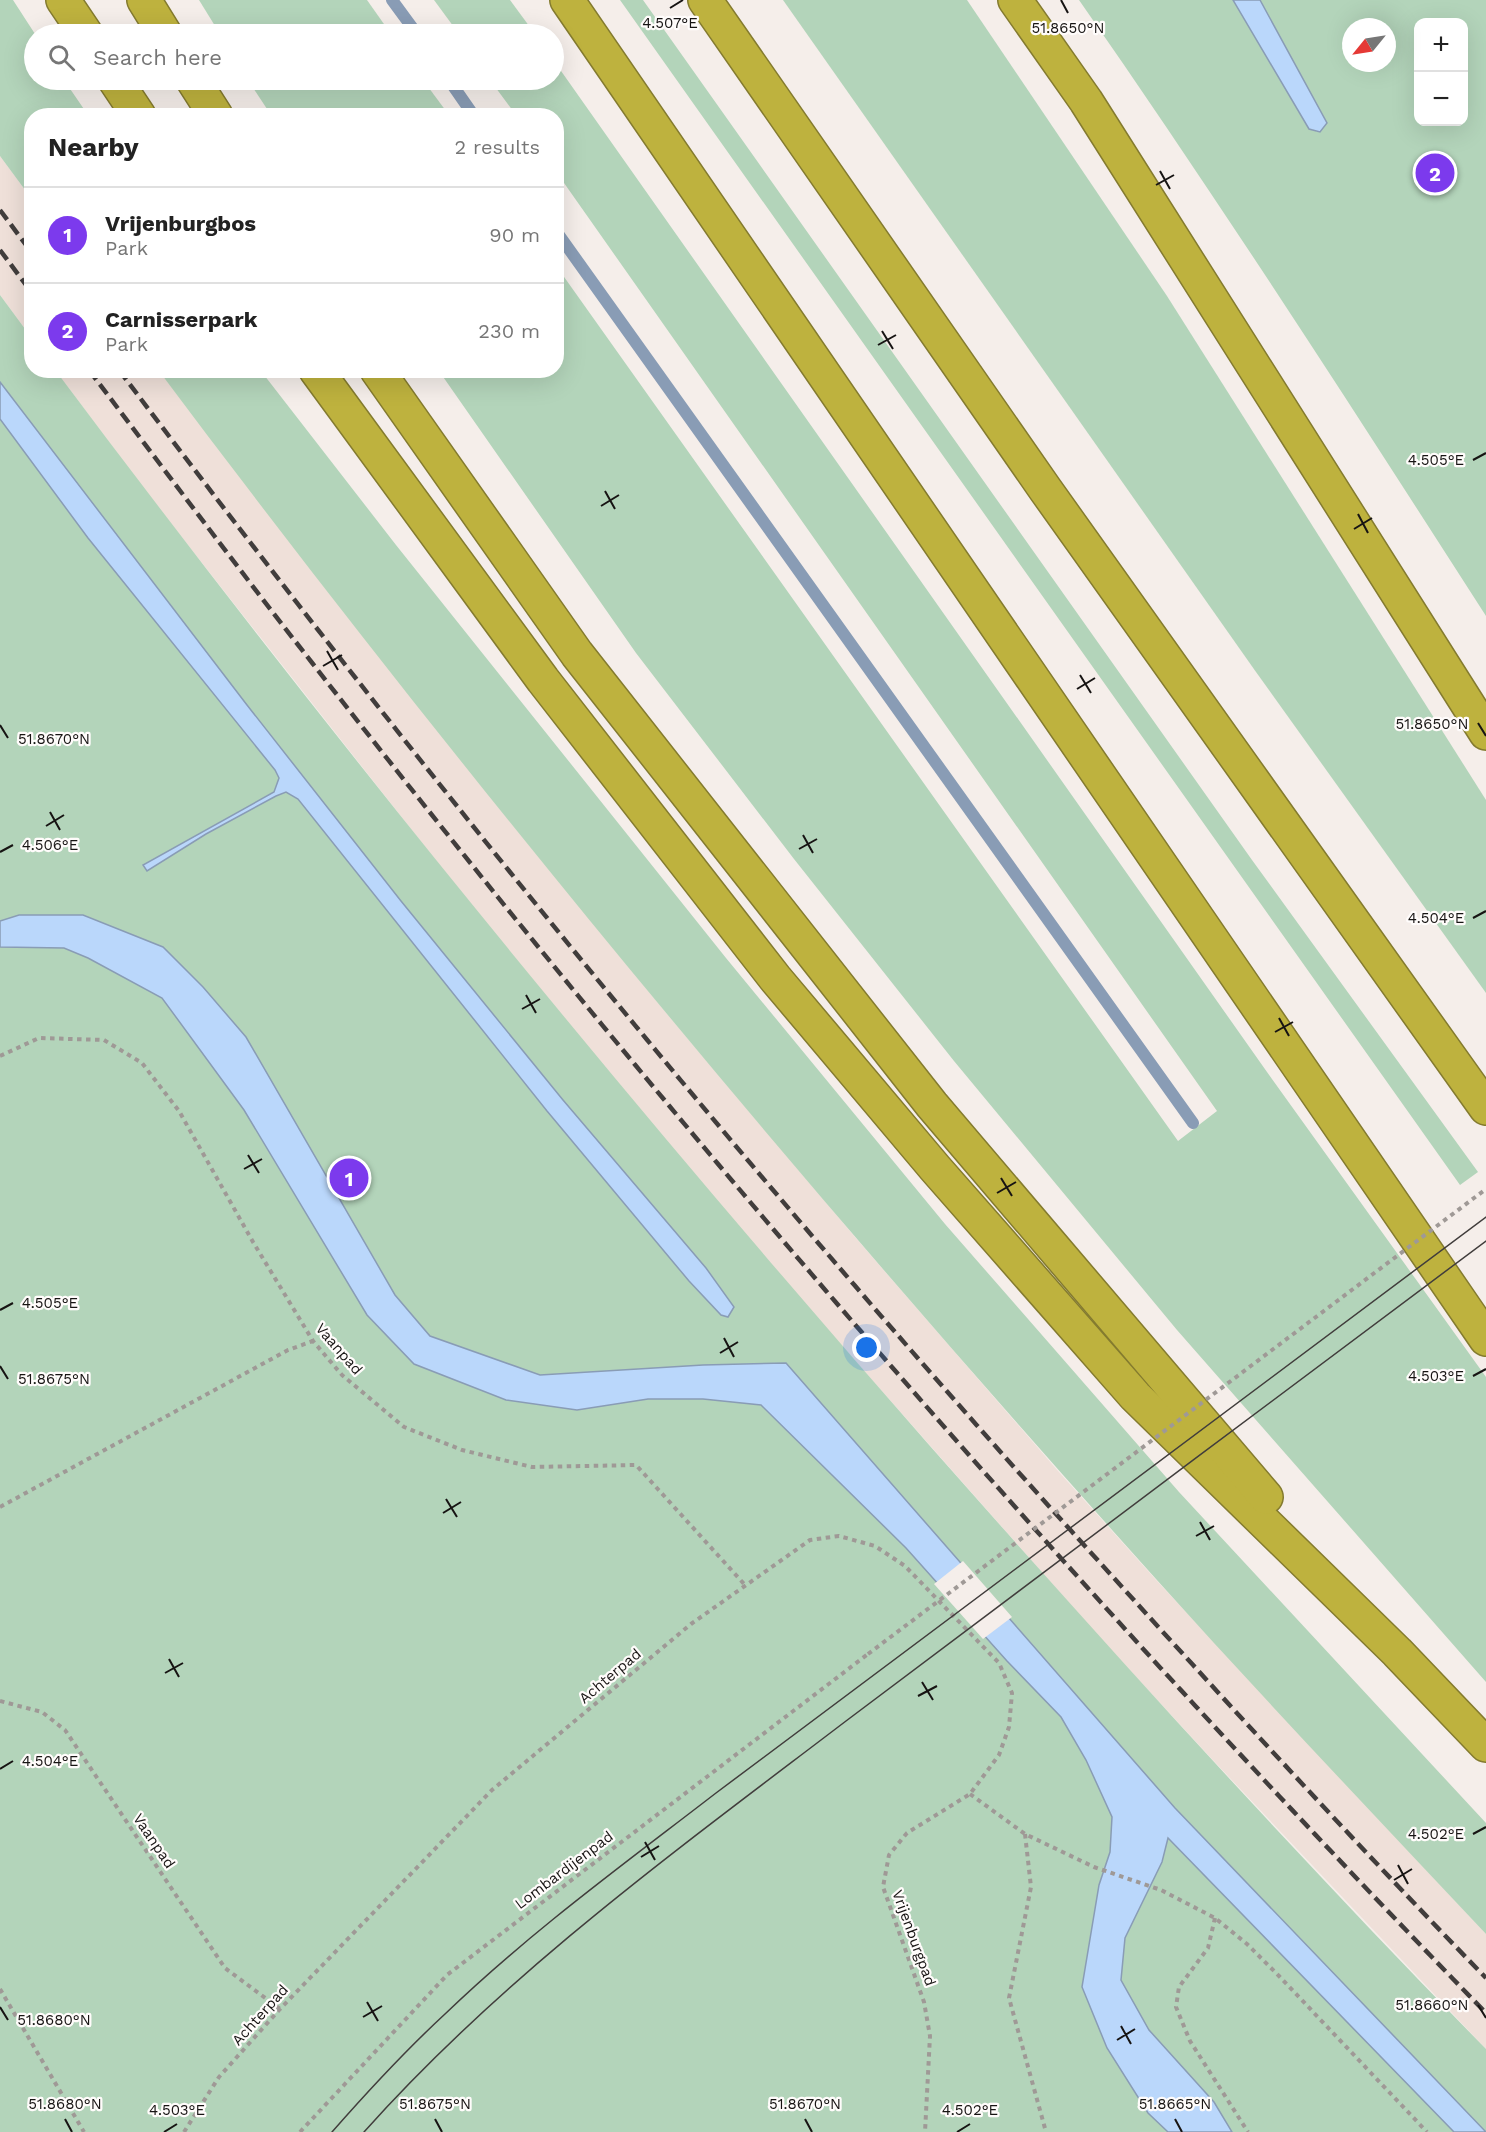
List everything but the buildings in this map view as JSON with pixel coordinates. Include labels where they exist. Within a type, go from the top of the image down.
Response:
[{"type":"highway","points":[[63,0],[79,24]]},
{"type":"highway","points":[[144,0],[159,24]]},
{"type":"highway","points":[[567,0],[1486,1339]]},
{"type":"highway","points":[[705,0],[1045,489],[1486,1108]]},
{"type":"highway","points":[[1015,0],[1086,101],[1486,734]]},
{"type":"highway","points":[[122,90],[134,108]]},
{"type":"highway","points":[[199,90],[211,108]]},
{"type":"highway","points":[[322,378],[543,680],[775,978],[935,1168],[1135,1396],[1397,1652],[1486,1746]]},
{"type":"highway","points":[[383,378],[577,654],[932,1105],[1397,1652]]},
{"type":"path","name":"Vaanpad","points":[[0,1056],[39,1038],[104,1040],[142,1063],[179,1111],[253,1242],[313,1341],[342,1376],[404,1427],[462,1450],[532,1467],[636,1465],[745,1585]]},
{"type":"path","name":"Lombardijenpad","points":[[300,2132],[447,1975],[868,1654],[1486,1189]]},
{"type":"path","points":[[0,1507],[288,1350],[313,1341]]},
{"type":"path","name":"Achterpad","points":[[184,2132],[219,2077],[280,2009],[492,1790],[691,1624],[810,1540],[839,1536],[875,1546],[905,1566],[999,1663],[1012,1693],[1009,1727],[999,1755],[970,1794]]},
{"type":"path","name":"Vaanpad","points":[[0,1701],[42,1712],[65,1730],[225,1968],[280,2009]]},
{"type":"path","points":[[970,1794],[1025,1834],[1094,1867],[1161,1890],[1215,1918],[1247,1944],[1279,1976],[1427,2132]]},
{"type":"path","name":"Vrijenburgpad","points":[[925,2132],[930,2036],[924,2002],[883,1887],[889,1855],[907,1833],[970,1794]]},
{"type":"path","points":[[1025,1834],[1031,1887],[1009,1998],[1046,2132]]},
{"type":"path","points":[[1215,1918],[1208,1948],[1179,1987],[1176,2007],[1190,2041],[1248,2132]]},
{"type":"path","points":[[0,1989],[84,2132]]},
{"type":"shaded area","points":[[0,156],[24,189],[24,328],[0,295]]},
{"type":"shaded area","points":[[61,378],[164,378],[503,813],[668,1015],[855,1237],[1058,1471],[1158,1582],[1486,1934],[1486,2049],[1100,1638],[791,1288],[604,1067],[440,866],[144,489]]},
{"type":"green space","points":[[0,0],[13,0],[29,24],[24,24],[24,90],[71,90],[83,108],[24,108],[24,189],[0,156]]},
{"type":"green space","points":[[199,0],[367,0],[384,24],[214,24]]},
{"type":"green space","points":[[434,0],[510,0],[528,24],[452,24]]},
{"type":"green space","points":[[620,0],[643,0],[1252,860],[1478,1172],[1460,1185]]},
{"type":"green space","points":[[783,0],[967,0],[1167,296],[1486,800],[1486,993],[1256,672]]},
{"type":"green space","points":[[1079,0],[1233,0],[1309,129],[1319,132],[1327,123],[1260,0],[1486,0],[1486,616],[1285,306]]},
{"type":"green space","points":[[564,75],[1267,1072],[1486,1377],[1486,1682],[1177,1330],[954,1061],[794,859],[636,653],[444,378],[564,378],[564,277],[1178,1141],[1217,1111],[564,183],[564,108],[511,108],[497,90],[564,90]]},
{"type":"green space","points":[[255,90],[430,90],[444,108],[266,108]]},
{"type":"green space","points":[[0,295],[24,328],[24,378],[61,378],[374,782],[592,1051],[704,1184],[930,1446],[1066,1599],[1274,1827],[1486,2049],[1486,2132],[0,2132]]},
{"type":"green space","points":[[164,378],[266,378],[396,545],[726,958],[945,1224],[1179,1492],[1486,1823],[1486,1934],[1156,1579],[897,1285],[644,986],[520,835],[277,527]]},
{"type":"water","points":[[1233,0],[1260,0],[1327,123],[1320,132],[1309,129]]},
{"type":"water","points":[[0,382],[247,705],[401,901],[563,1100],[706,1268],[734,1307],[728,1317],[721,1315],[689,1281],[547,1111],[298,799],[286,792],[276,796],[206,834],[147,871],[143,865],[274,792],[279,778],[275,770],[88,538],[0,419]]},
{"type":"water","points":[[19,915],[83,915],[163,947],[203,987],[246,1037],[395,1295],[430,1336],[540,1375],[703,1365],[786,1363],[1175,1808],[1486,2132],[1454,2132],[1168,1838],[1162,1862],[1125,1938],[1121,1980],[1149,2030],[1214,2102],[1232,2132],[1168,2132],[1148,2113],[1107,2048],[1082,1987],[1099,1885],[1110,1852],[1112,1817],[1086,1760],[1061,1717],[1007,1661],[906,1548],[761,1405],[703,1399],[648,1399],[577,1410],[506,1400],[414,1364],[367,1315],[244,1110],[162,998],[88,958],[64,948],[0,947],[0,921]]},
{"type":"pier","points":[[963,1561],[1012,1617],[983,1639],[934,1584]]},
{"type":"waterway","points":[[392,0],[410,24]]},
{"type":"waterway","points":[[456,90],[468,108]]},
{"type":"waterway","points":[[564,242],[1193,1123]]},
{"type":"tram line","points":[[332,2132],[387,2071],[430,2028],[510,1955],[578,1900],[716,1793],[1486,1217]]},
{"type":"tram line","points":[[364,2132],[418,2074],[475,2019],[595,1915],[926,1661],[1486,1241]]},
{"type":"railway","points":[[0,210],[24,242]]},
{"type":"railway","points":[[0,250],[24,282]]},
{"type":"railway","points":[[95,378],[285,628],[451,839],[736,1185],[881,1355],[1179,1688],[1331,1852],[1486,2013]]},
{"type":"railway","points":[[125,378],[355,677],[598,980],[721,1129],[974,1422],[1103,1566],[1293,1774],[1486,1978]]},
{"type":"place","name":"Carnisserpark","points":[[1435,173]]},
{"type":"place","name":"Vrijenburgbos","points":[[349,1178]]}]
